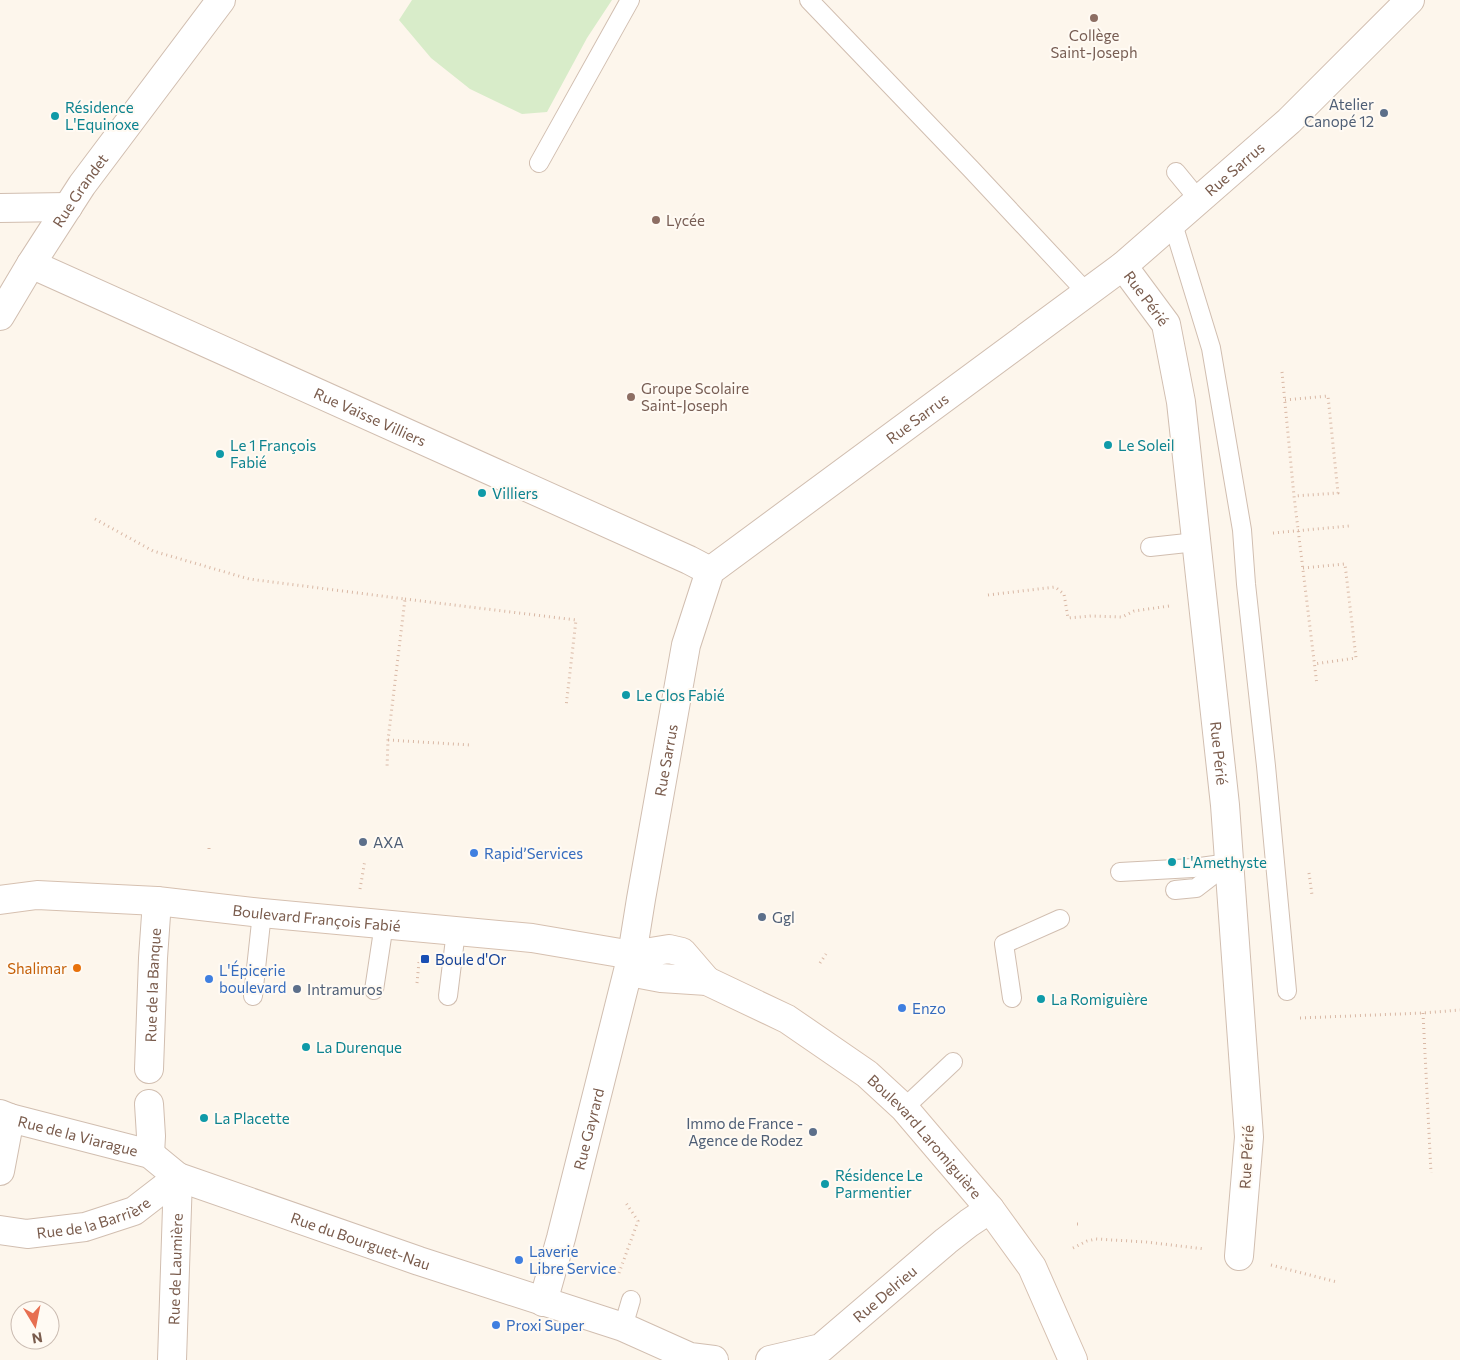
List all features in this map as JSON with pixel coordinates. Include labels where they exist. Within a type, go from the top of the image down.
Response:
[{"type":"street","points":[[177,59],[202,0]]},
{"type":"street","name":"Rue Grandet","points":[[0,316],[82,185],[221,0]]},
{"type":"street","name":"Rue Sarrus","points":[[632,955],[686,645],[710,571],[1123,266],[1290,120],[1410,0]]},
{"type":"street","points":[[0,208],[68,207]]},
{"type":"street","name":"Rue Vaïsse Villiers","points":[[31,264],[710,571]]},
{"type":"street","name":"Rue Périé","points":[[1123,266],[1166,324],[1181,402],[1225,805],[1249,1137],[1238,1256]]},
{"type":"street","name":"Boulevard François Fabié","points":[[0,900],[37,895],[157,901],[262,914],[532,938],[632,955]]},
{"type":"street","name":"Rue de la Banque","points":[[149,1069],[157,901]]},
{"type":"street","name":"Boulevard Laromiguière","points":[[632,955],[640,974],[661,978],[707,981],[787,1019],[867,1074],[904,1108],[990,1209],[1032,1267],[1073,1360]]},
{"type":"street","name":"Rue Gayrard","points":[[544,1302],[632,955]]},
{"type":"street","points":[[149,1104],[150,1154]]},
{"type":"street","points":[[0,1171],[5,1116]]},
{"type":"street","name":"Rue de la Viarague","points":[[5,1116],[150,1154],[178,1177]]},
{"type":"street","name":"Rue du Bourguet-Nau","points":[[178,1177],[409,1258],[623,1327],[697,1359]]},
{"type":"street","name":"Rue de la Barrière","points":[[0,1230],[26,1234],[85,1227],[134,1211],[178,1177]]},
{"type":"street","name":"Rue de Laumière","points":[[172,1360],[178,1177]]},
{"type":"street","name":"Rue Delrieu","points":[[770,1360],[821,1348],[946,1241],[990,1209]]},
{"type":"lane","points":[[539,163],[630,0]]},
{"type":"lane","points":[[808,0],[1087,293]]},
{"type":"lane","points":[[1176,172],[1199,200]]},
{"type":"lane","points":[[1173,224],[1212,348],[1242,530],[1287,991]]},
{"type":"lane","points":[[1150,547],[1196,542]]},
{"type":"lane","points":[[1120,872],[1193,868],[1229,863]]},
{"type":"lane","points":[[1175,890],[1196,888],[1229,863]]},
{"type":"lane","points":[[253,996],[262,914]]},
{"type":"lane","points":[[1012,998],[1004,944],[1060,919]]},
{"type":"lane","points":[[374,990],[384,924]]},
{"type":"lane","points":[[448,996],[456,931]]},
{"type":"lane","points":[[904,1108],[953,1062]]},
{"type":"lane","points":[[623,1327],[631,1300]]},
{"type":"path","points":[[1282,372],[1294,496],[1317,685]]},
{"type":"path","points":[[1285,400],[1328,396],[1338,493],[1294,496]]},
{"type":"path","points":[[94,519],[153,551],[249,579],[576,620],[566,707]]},
{"type":"path","points":[[1242,530],[1267,534],[1350,526]]},
{"type":"path","points":[[1303,568],[1344,564],[1356,658],[1314,664]]},
{"type":"path","points":[[988,596],[1055,587],[1064,594],[1068,618],[1091,616],[1122,617],[1134,611],[1171,606]]},
{"type":"path","points":[[387,768],[388,740],[405,599]]},
{"type":"path","points":[[388,740],[470,745]]},
{"type":"path","points":[[1309,878],[1312,895]]},
{"type":"path","points":[[820,963],[826,954]]},
{"type":"path","points":[[1294,1018],[1460,1010]]},
{"type":"path","points":[[1423,1013],[1431,1173]]},
{"type":"path","points":[[619,1274],[638,1221],[626,1203]]},
{"type":"path","points":[[1073,1248],[1086,1241],[1096,1239],[1146,1242],[1204,1249]]},
{"type":"path","points":[[1271,1265],[1337,1282]]},
{"type":"green space","points":[[412,0],[612,0],[587,38],[547,112],[522,114],[470,89],[431,58],[399,20]]},
{"type":"place","name":"Collège Saint-Joseph","points":[[1094,18]]},
{"type":"place","name":"Atelier Canopé 12","points":[[1384,113]]},
{"type":"place","name":"Résidence L'Equinoxe","points":[[55,116]]},
{"type":"place","name":"Lycée","points":[[656,220]]},
{"type":"place","name":"Groupe Scolaire Saint-Joseph","points":[[631,397]]},
{"type":"place","name":"Le Soleil","points":[[1108,445]]},
{"type":"place","name":"Le 1 François Fabié","points":[[220,454]]},
{"type":"place","name":"Villiers","points":[[482,493]]},
{"type":"place","name":"Le Clos Fabié","points":[[626,695]]},
{"type":"place","name":"AXA","points":[[363,842]]},
{"type":"place","name":"Rapid’Services","points":[[474,853]]},
{"type":"place","name":"L'Amethyste","points":[[1172,862]]},
{"type":"place","name":"Ggl","points":[[762,917]]},
{"type":"place","name":"Boule d'Or","points":[[425,959]]},
{"type":"place","name":"Shalimar","points":[[77,968]]},
{"type":"place","name":"L'Épicerie boulevard","points":[[209,979]]},
{"type":"place","name":"Intramuros","points":[[297,989]]},
{"type":"place","name":"La Romiguière","points":[[1041,999]]},
{"type":"place","name":"Enzo","points":[[902,1008]]},
{"type":"place","name":"La Durenque","points":[[306,1047]]},
{"type":"place","name":"La Placette","points":[[204,1118]]},
{"type":"place","name":"Immo de France - Agence de Rodez","points":[[813,1132]]},
{"type":"place","name":"Résidence Le Parmentier","points":[[825,1184]]},
{"type":"place","name":"Laverie Libre Service","points":[[519,1260]]},
{"type":"place","name":"Proxi Super","points":[[496,1325]]}]
